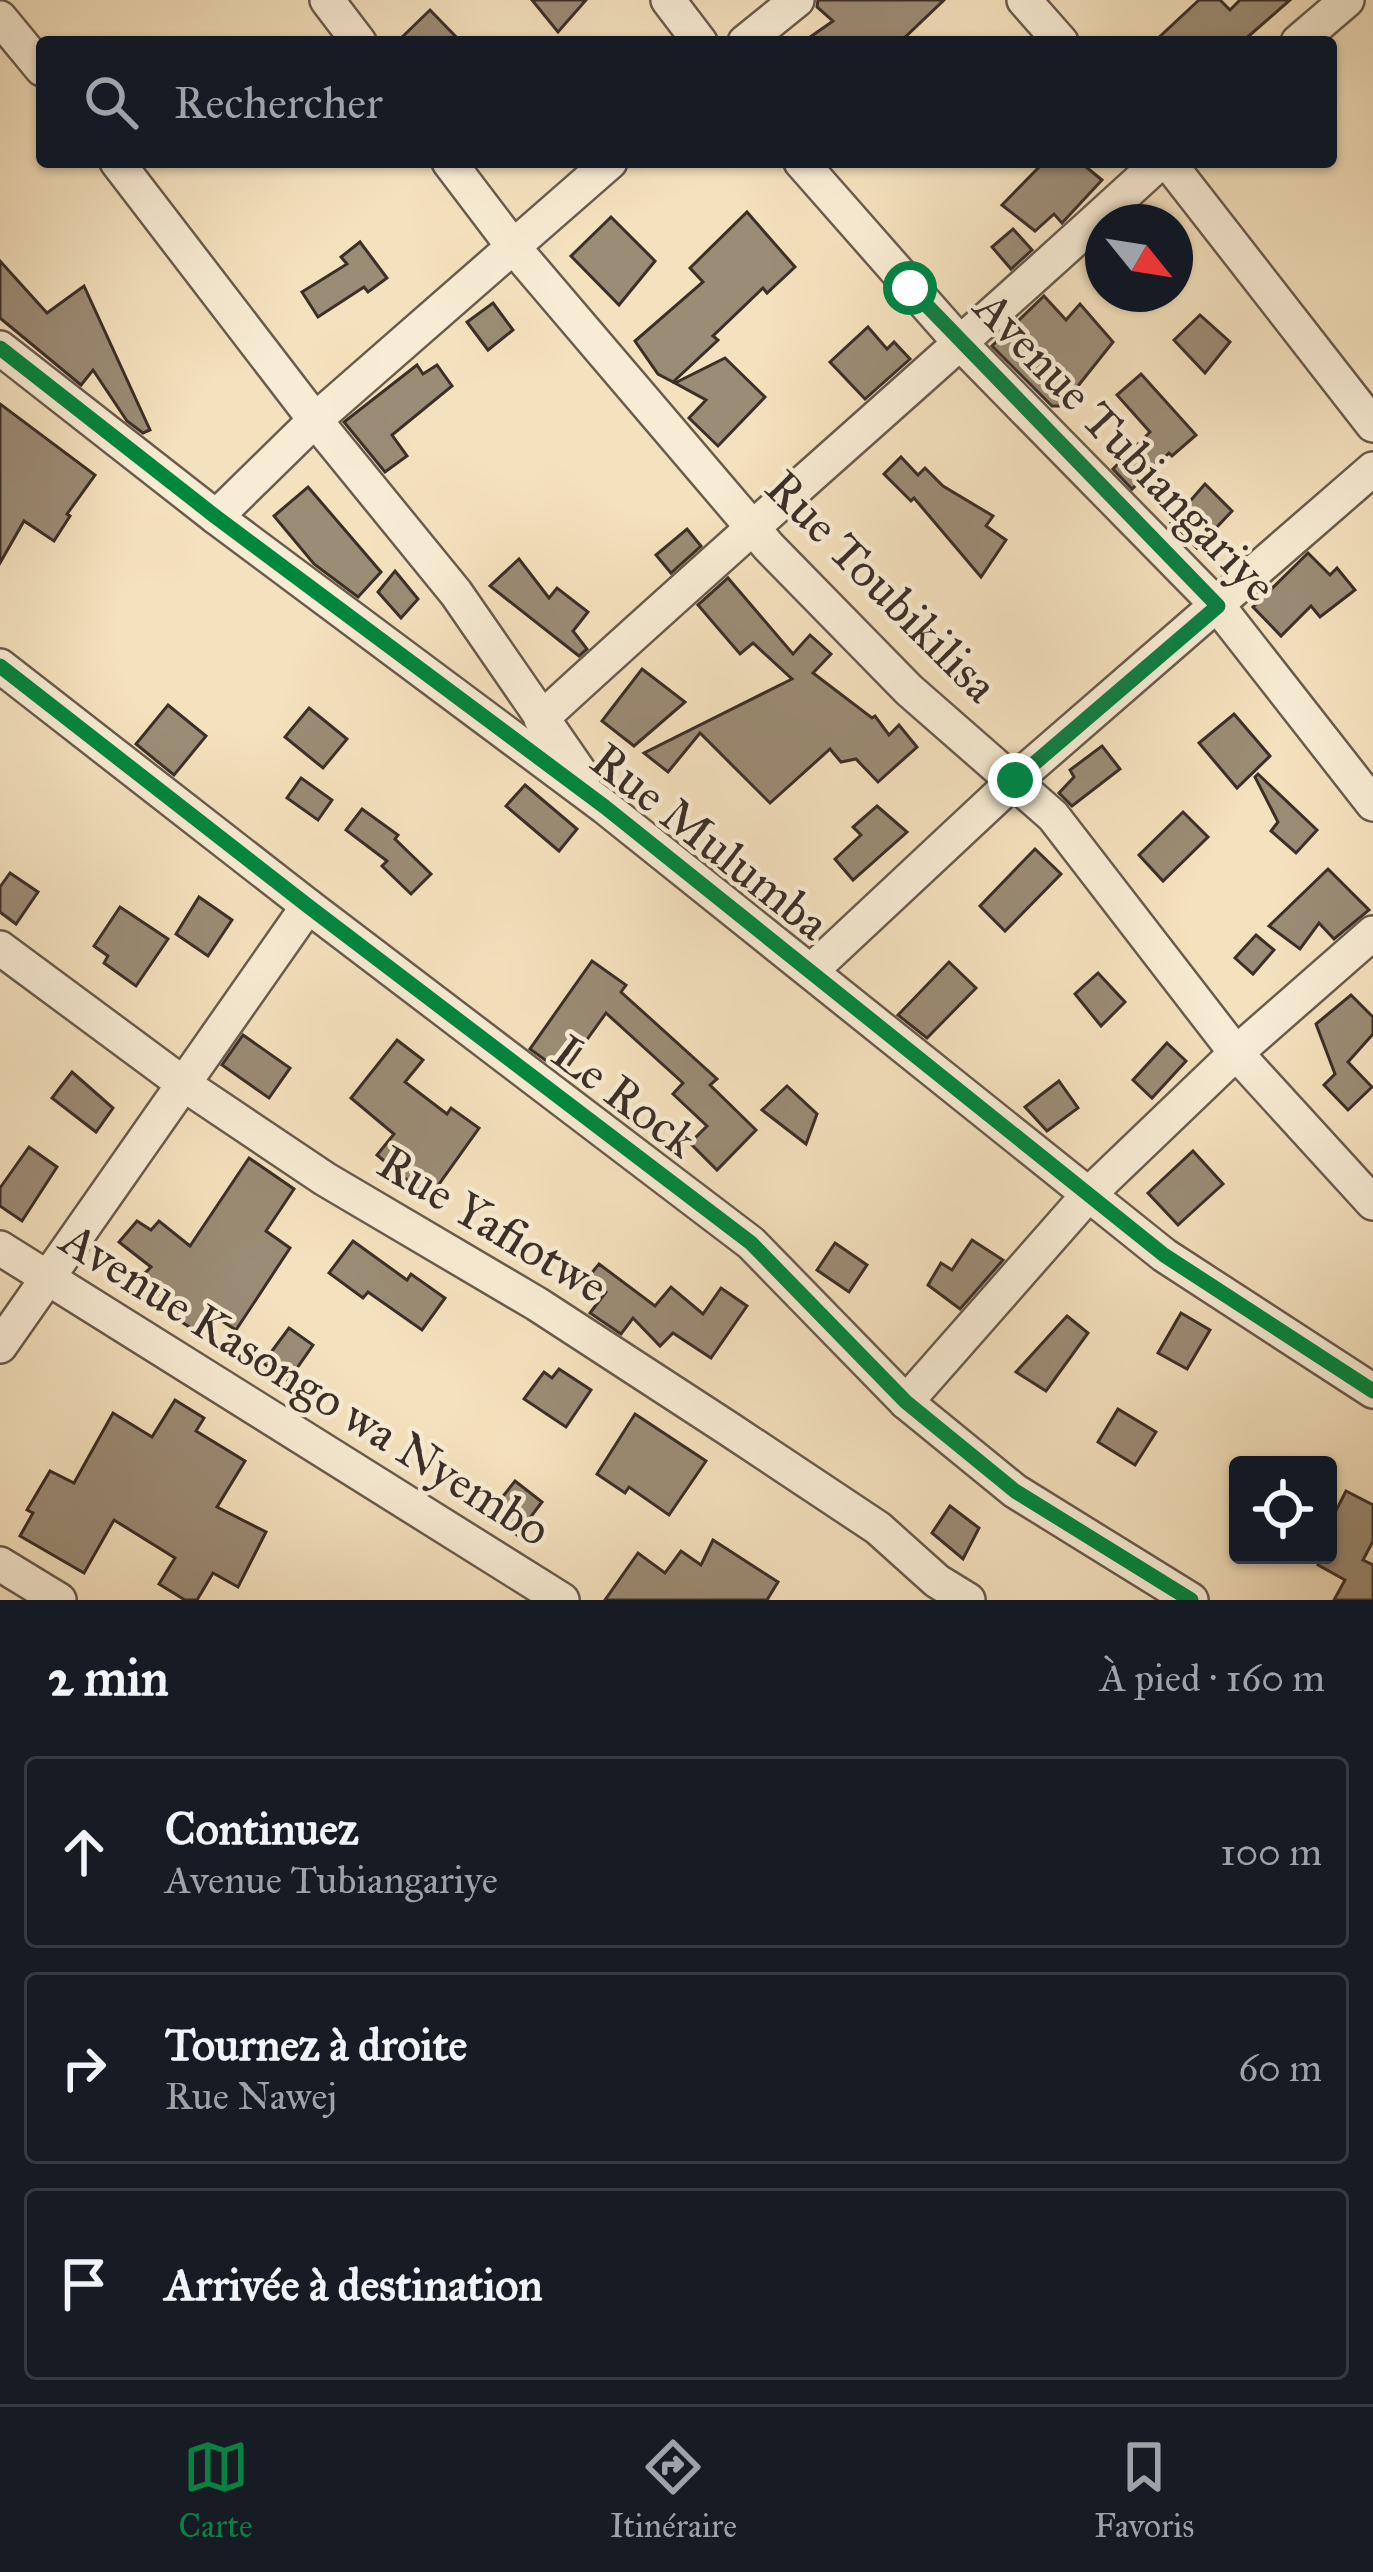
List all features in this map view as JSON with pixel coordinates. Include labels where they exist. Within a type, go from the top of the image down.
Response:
[{"type":"street","points":[[327,0],[354,36]]},
{"type":"street","points":[[668,0],[695,36]]},
{"type":"street","points":[[752,36],[797,0]]},
{"type":"street","points":[[1024,0],[1056,36]]},
{"type":"street","points":[[1305,36],[1347,0]]},
{"type":"street","points":[[0,18],[36,62]]},
{"type":"street","points":[[122,168],[315,420],[456,593],[605,806]]},
{"type":"street","name":"Rue Toubikilisa","points":[[453,168],[514,249],[751,526],[909,690],[1053,816],[1236,1053],[1373,1203]]},
{"type":"street","points":[[216,517],[315,420],[603,168]]},
{"type":"street","name":"Avenue Tubiangariye","points":[[806,168],[962,345],[1218,606],[1373,804]]},
{"type":"street","points":[[541,719],[751,526],[962,345],[1157,168]]},
{"type":"street","points":[[1169,168],[1373,424]]},
{"type":"street","name":"Rue Mulumba","points":[[0,348],[216,517],[605,806],[1163,1255],[1373,1391]]},
{"type":"street","points":[[812,970],[1015,780],[1373,470]]},
{"type":"street","name":"Le Rock","points":[[0,666],[751,1243],[906,1402],[1016,1491],[1191,1600]]},
{"type":"street","points":[[0,1346],[308,906]]},
{"type":"street","points":[[906,1402],[1089,1194],[1236,1053],[1373,933]]},
{"type":"street","name":"Rue Yafiotwe","points":[[0,948],[185,1085],[325,1179],[537,1304],[729,1429],[878,1528],[941,1590],[968,1600]]},
{"type":"street","name":"Avenue Kasongo wa Nyembo","points":[[0,1248],[562,1600]]},
{"type":"street","points":[[0,1564],[59,1600]]},
{"type":"building","points":[[532,0],[586,0],[558,32]]},
{"type":"building","points":[[818,0],[944,0],[906,36],[812,36],[833,21],[817,7]]},
{"type":"building","points":[[1199,0],[1220,0],[1230,10],[1240,0],[1290,0],[1249,36],[1160,36]]},
{"type":"building","points":[[430,10],[455,36],[403,36]]},
{"type":"building","points":[[1038,168],[1087,168],[1102,180],[1062,223],[1054,214],[1035,231],[1002,205]]},
{"type":"building","points":[[747,212],[795,267],[767,293],[763,288],[673,382],[658,374],[635,341],[703,282],[690,268]]},
{"type":"building","points":[[611,217],[655,261],[619,305],[571,256]]},
{"type":"building","points":[[1013,229],[1032,250],[1011,269],[992,247]]},
{"type":"building","points":[[360,242],[387,278],[318,317],[302,292],[347,264],[341,257]]},
{"type":"building","points":[[0,261],[47,313],[84,286],[150,430],[143,433],[127,421],[93,370],[81,385],[0,318]]},
{"type":"building","points":[[1044,296],[1066,320],[1080,304],[1113,342],[1062,406],[1052,406],[992,346]]},
{"type":"building","points":[[493,303],[513,330],[488,350],[467,322]]},
{"type":"building","points":[[1200,315],[1230,342],[1205,373],[1174,340]]},
{"type":"building","points":[[868,327],[887,349],[894,342],[910,359],[865,399],[830,362]]},
{"type":"building","points":[[725,358],[765,397],[718,446],[689,418],[706,400],[675,383]]},
{"type":"building","points":[[417,365],[423,374],[437,365],[452,386],[392,435],[407,456],[385,472],[344,422]]},
{"type":"building","points":[[1141,374],[1196,435],[1172,456],[1169,453],[1132,489],[1113,469],[1150,432],[1117,395]]},
{"type":"building","points":[[0,404],[95,475],[54,541],[24,521],[0,563]]},
{"type":"building","points":[[901,457],[918,475],[925,468],[943,486],[993,516],[986,526],[1006,540],[981,577],[914,498],[911,501],[884,474]]},
{"type":"building","points":[[1205,484],[1232,511],[1197,548],[1171,523]]},
{"type":"building","points":[[308,487],[381,572],[358,597],[314,564],[274,516]]},
{"type":"building","points":[[687,529],[701,546],[671,573],[656,555]]},
{"type":"building","points":[[1308,553],[1330,575],[1337,568],[1355,590],[1320,617],[1311,606],[1281,636],[1253,607]]},
{"type":"building","points":[[519,559],[549,598],[557,588],[588,612],[573,631],[587,649],[579,656],[490,586]]},
{"type":"building","points":[[395,571],[418,599],[401,618],[378,592]]},
{"type":"building","points":[[728,578],[793,654],[810,635],[831,654],[813,673],[875,716],[889,735],[899,725],[917,747],[878,782],[856,759],[841,762],[830,749],[770,803],[700,733],[668,772],[644,753],[792,679],[753,643],[740,654],[698,605]]},
{"type":"building","points":[[642,669],[685,702],[634,746],[602,721]]},
{"type":"building","points":[[168,705],[206,736],[174,775],[136,744]]},
{"type":"building","points":[[309,708],[347,739],[323,768],[285,737]]},
{"type":"building","points":[[1234,714],[1270,756],[1237,788],[1199,743]]},
{"type":"building","points":[[1102,746],[1120,769],[1072,806],[1059,793],[1074,777],[1070,770]]},
{"type":"building","points":[[1258,774],[1317,830],[1296,853],[1271,831],[1278,822],[1255,777]]},
{"type":"building","points":[[301,778],[332,800],[318,820],[287,798]]},
{"type":"building","points":[[525,785],[577,829],[559,851],[506,806]]},
{"type":"building","points":[[877,806],[907,832],[853,880],[835,859],[861,835],[853,827]]},
{"type":"building","points":[[362,809],[398,835],[395,839],[431,874],[411,894],[382,866],[387,861],[346,830]]},
{"type":"building","points":[[1183,812],[1208,837],[1163,881],[1139,855]]},
{"type":"building","points":[[1035,849],[1061,874],[1005,931],[980,906]]},
{"type":"building","points":[[1328,869],[1369,910],[1334,939],[1319,923],[1300,949],[1269,926]]},
{"type":"building","points":[[10,873],[38,892],[16,924],[0,912],[0,887]]},
{"type":"building","points":[[199,897],[232,920],[208,956],[176,934]]},
{"type":"building","points":[[120,907],[168,939],[136,986],[104,963],[108,956],[94,946]]},
{"type":"building","points":[[1256,935],[1274,950],[1253,974],[1235,958]]},
{"type":"building","points":[[592,961],[626,985],[621,992],[717,1079],[710,1085],[756,1130],[717,1170],[690,1143],[707,1126],[673,1094],[683,1083],[606,1013],[563,1073],[530,1049]]},
{"type":"building","points":[[949,962],[976,988],[927,1038],[898,1015]]},
{"type":"building","points":[[1098,973],[1125,1002],[1101,1026],[1075,994]]},
{"type":"building","points":[[1351,995],[1373,1017],[1373,1034],[1348,1062],[1372,1087],[1348,1110],[1324,1085],[1335,1074],[1316,1024]]},
{"type":"building","points":[[243,1035],[290,1068],[269,1098],[222,1065]]},
{"type":"building","points":[[397,1040],[423,1060],[405,1082],[447,1114],[451,1108],[479,1128],[429,1198],[377,1155],[394,1134],[351,1098]]},
{"type":"building","points":[[1167,1043],[1186,1061],[1152,1098],[1133,1080]]},
{"type":"building","points":[[72,1072],[113,1108],[96,1132],[52,1098]]},
{"type":"building","points":[[1059,1081],[1078,1108],[1047,1131],[1025,1107]]},
{"type":"building","points":[[787,1086],[817,1114],[806,1144],[762,1110]]},
{"type":"building","points":[[29,1147],[57,1167],[22,1221],[0,1206],[0,1188]]},
{"type":"building","points":[[1193,1151],[1223,1184],[1178,1225],[1148,1193]]},
{"type":"building","points":[[249,1158],[294,1189],[266,1231],[290,1248],[236,1330],[214,1316],[202,1335],[169,1314],[173,1308],[140,1278],[151,1267],[119,1242],[137,1221],[151,1230],[159,1221],[190,1246]]},
{"type":"building","points":[[972,1240],[1003,1260],[960,1309],[928,1285],[941,1263],[952,1270]]},
{"type":"building","points":[[353,1241],[407,1280],[411,1274],[445,1298],[422,1330],[368,1292],[363,1298],[329,1273]]},
{"type":"building","points":[[835,1243],[867,1265],[849,1292],[817,1270]]},
{"type":"building","points":[[599,1264],[655,1306],[671,1287],[703,1314],[721,1288],[747,1306],[711,1358],[673,1333],[660,1346],[633,1318],[621,1334],[590,1313],[606,1292],[590,1275]]},
{"type":"building","points":[[1181,1313],[1210,1330],[1187,1369],[1158,1353]]},
{"type":"building","points":[[1067,1316],[1088,1333],[1046,1391],[1016,1372]]},
{"type":"building","points":[[289,1328],[313,1345],[288,1381],[263,1363]]},
{"type":"building","points":[[559,1369],[591,1390],[566,1427],[524,1399],[544,1372],[552,1378]]},
{"type":"building","points":[[175,1400],[204,1418],[196,1431],[245,1461],[217,1507],[266,1532],[238,1587],[213,1573],[197,1600],[185,1600],[159,1584],[175,1558],[114,1520],[84,1573],[20,1536],[33,1513],[27,1510],[50,1471],[74,1483],[113,1413],[152,1437]]},
{"type":"building","points":[[1118,1409],[1156,1432],[1135,1465],[1098,1442]]},
{"type":"building","points":[[635,1414],[706,1461],[669,1515],[629,1487],[625,1493],[597,1474]]},
{"type":"building","points":[[515,1481],[542,1502],[517,1535],[489,1514]]},
{"type":"building","points":[[1346,1491],[1373,1505],[1373,1541],[1363,1560],[1373,1565],[1373,1600],[1334,1600],[1345,1580],[1318,1565],[1337,1564],[1337,1508]]},
{"type":"building","points":[[950,1506],[979,1528],[963,1559],[932,1533]]},
{"type":"building","points":[[713,1540],[778,1582],[767,1600],[605,1600],[638,1553],[665,1573],[681,1551],[701,1565]]},
{"type":"cycle path","points":[[0,348],[216,517],[605,807],[1164,1255],[1373,1391]]},
{"type":"cycle path","points":[[0,666],[751,1243],[906,1402],[1015,1491],[1191,1600]]},
{"type":"route","points":[[910,288],[1218,606],[1015,780]]}]
